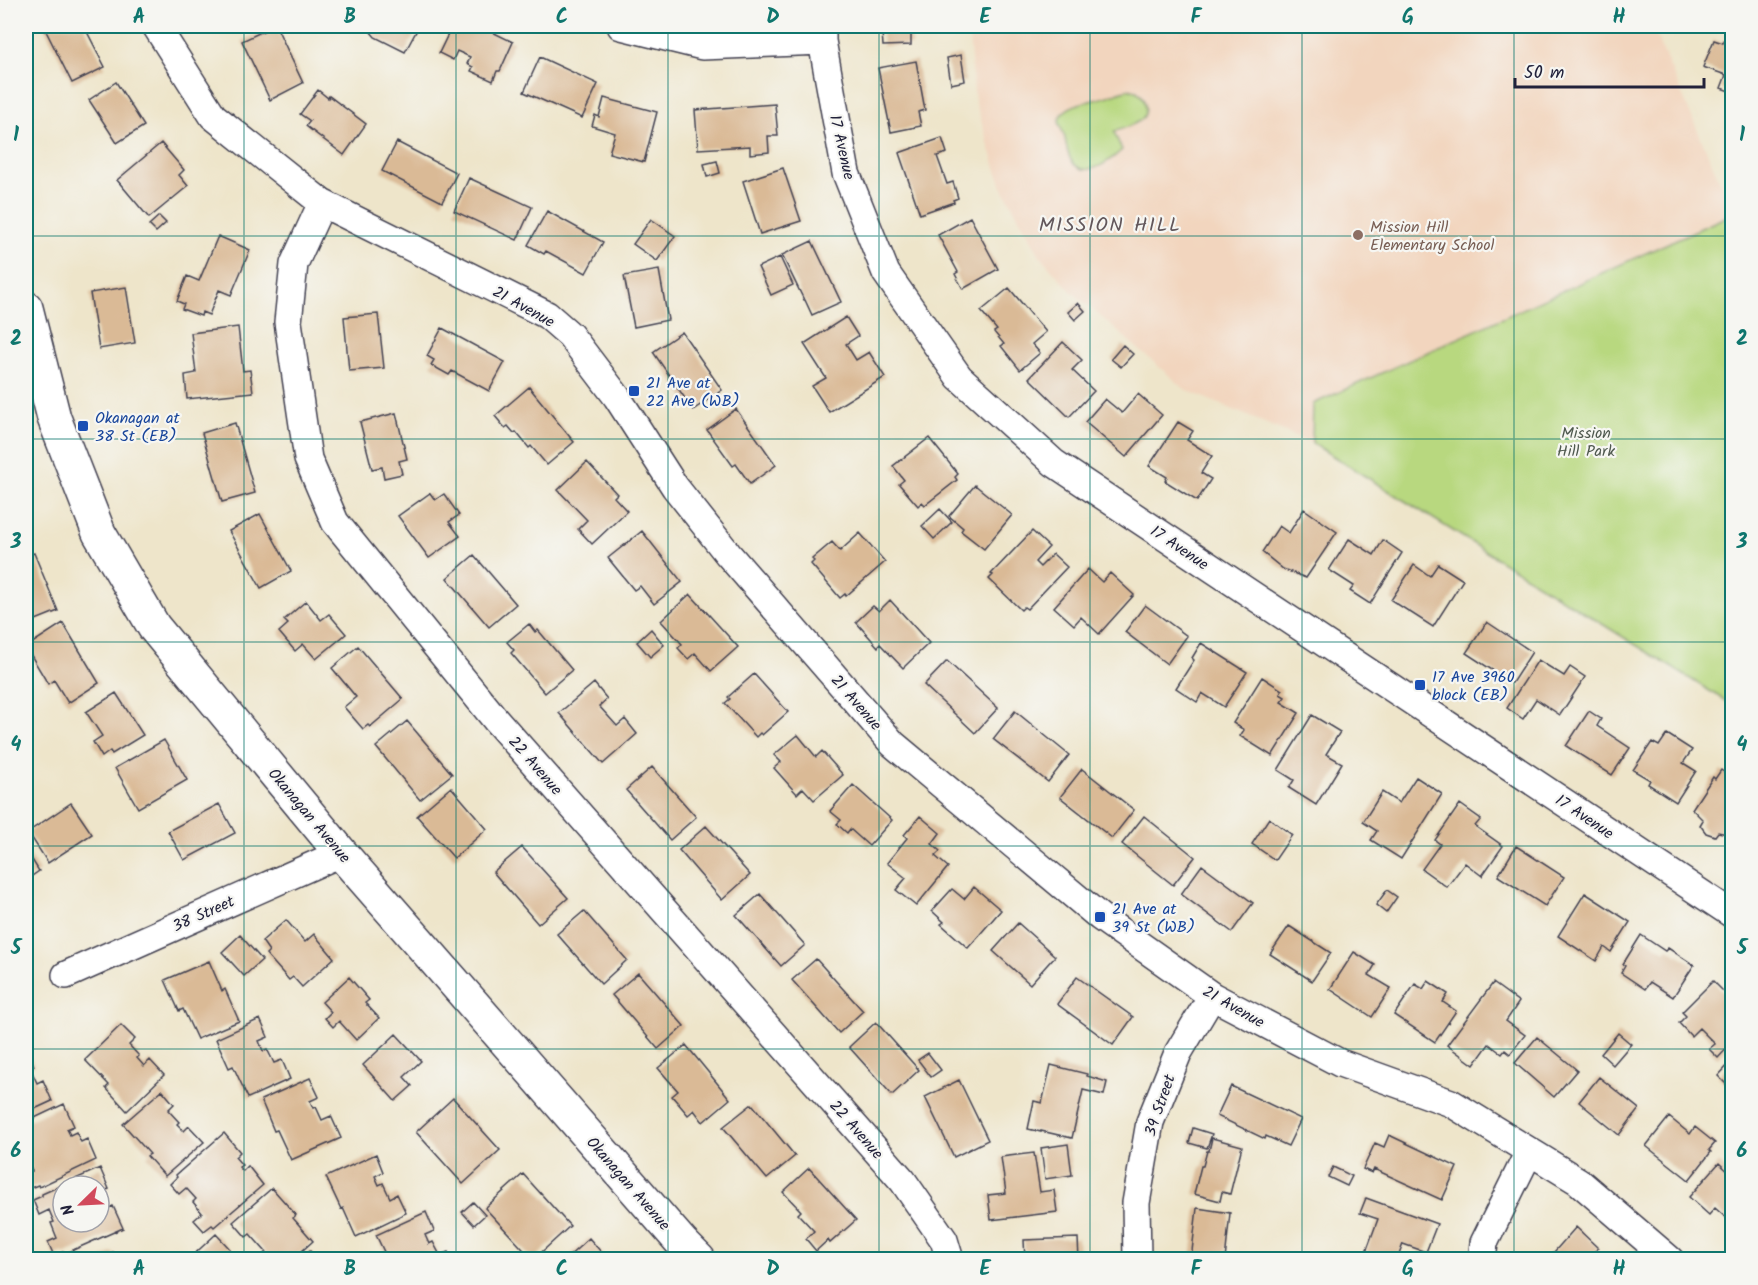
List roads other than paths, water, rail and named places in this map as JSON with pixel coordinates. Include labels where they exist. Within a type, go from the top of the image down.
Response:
[{"type":"street","name":"21 Avenue","points":[[156,26],[213,116],[322,203],[547,315],[570,334],[617,397],[675,487],[728,554],[893,744],[1100,917],[1212,996],[1340,1063],[1451,1103],[1578,1181],[1670,1260]]},
{"type":"street","points":[[621,26],[702,46],[822,34]]},
{"type":"street","name":"17 Avenue","points":[[822,34],[846,172],[886,273],[959,377],[1054,463],[1732,914]]},
{"type":"street","name":"22 Avenue","points":[[322,203],[294,264],[288,322],[308,459],[335,522],[496,720],[903,1181],[944,1240],[950,1260]]},
{"type":"street","name":"Okanagan Avenue","points":[[26,308],[54,418],[99,533],[154,627],[341,853],[699,1260]]},
{"type":"street","name":"38 Street","points":[[66,975],[341,853]]},
{"type":"street","name":"39 Street","points":[[1137,1260],[1136,1203],[1150,1122],[1178,1053],[1212,996]]},
{"type":"street","points":[[1482,1260],[1484,1243],[1529,1152]]},
{"type":"place","name":"Mission Hill Elementary School","points":[[1358,235]]},
{"type":"place","name":"21 Ave at 22 Ave (WB)","points":[[634,391]]},
{"type":"place","name":"Okanagan at 38 St (EB)","points":[[83,426]]},
{"type":"place","name":"17 Ave 3960 block (EB)","points":[[1420,685]]},
{"type":"place","name":"21 Ave at 39 St (WB)","points":[[1100,917]]},
{"type":"district","name":"MISSION HILL","points":[[1110,224]]},
{"type":"park label","name":"Mission Hill Park","points":[[1586,441]]}]
